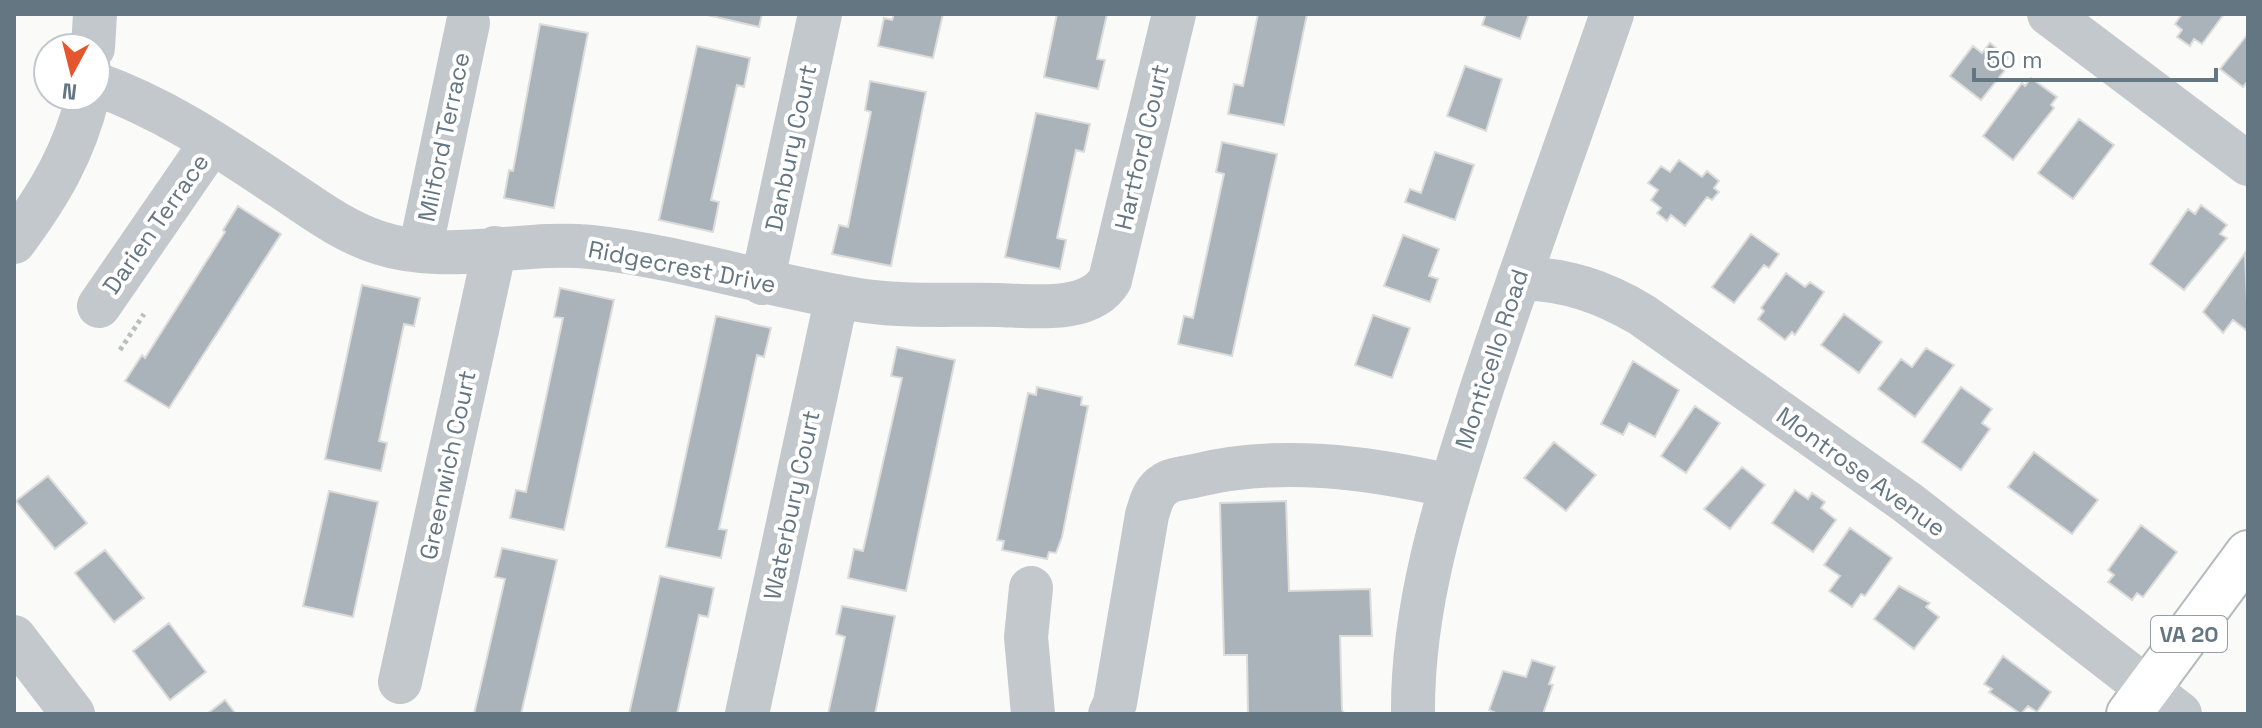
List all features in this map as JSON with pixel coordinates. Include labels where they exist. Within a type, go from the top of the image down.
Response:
[{"type":"main road","name":"VA 20","points":[[2152,706],[2248,553]]},
{"type":"street","name":"Danbury Court","points":[[762,283],[820,14]]},
{"type":"street","name":"Hartford Court","points":[[1110,280],[1174,14]]},
{"type":"street","name":"Monticello Road","points":[[1413,714],[1420,614],[1434,541],[1519,278],[1612,14]]},
{"type":"street","points":[[2049,14],[2248,164]]},
{"type":"street","name":"Milford Terrace","points":[[420,251],[468,23]]},
{"type":"street","name":"Ridgecrest Drive","points":[[112,90],[133,97],[212,142],[345,229],[381,244],[420,251],[541,245],[592,248],[869,302],[1041,306],[1090,301],[1104,291],[1110,280]]},
{"type":"street","points":[[14,242],[58,181],[78,136],[84,112]]},
{"type":"street","name":"Darien Terrace","points":[[99,306],[212,142]]},
{"type":"street","name":"Greenwich Court","points":[[400,682],[495,248]]},
{"type":"street","name":"Montrose Avenue","points":[[1519,278],[1574,283],[1609,295],[1642,315],[1908,503],[2152,706]]},
{"type":"street","name":"Waterbury Court","points":[[747,714],[837,296]]},
{"type":"street","points":[[1110,714],[1115,703],[1147,515],[1153,495],[1166,483],[1212,472],[1265,466],[1332,466],[1385,471],[1450,486]]},
{"type":"street","points":[[1031,588],[1026,637],[1033,714]]},
{"type":"street","points":[[14,637],[73,714]]},
{"type":"building","points":[[703,14],[762,14],[759,27]]},
{"type":"building","points":[[894,14],[943,14],[933,58],[878,46],[884,18],[892,20]]},
{"type":"building","points":[[1057,14],[1107,14],[1097,59],[1105,60],[1098,89],[1044,77]]},
{"type":"building","points":[[1258,14],[1307,14],[1284,125],[1228,114],[1234,84],[1243,86]]},
{"type":"building","points":[[1486,14],[1529,14],[1520,39],[1482,25]]},
{"type":"building","points":[[2182,14],[2224,14],[2202,44],[2194,39],[2190,46],[2177,37],[2182,30],[2175,24]]},
{"type":"building","points":[[540,24],[588,33],[554,208],[504,198],[509,170],[513,171]]},
{"type":"building","points":[[2248,34],[2248,81],[2243,87],[2220,69]]},
{"type":"building","points":[[1990,43],[2008,58],[2001,68],[2005,70],[1981,100],[1950,76],[1973,46],[1982,53]]},
{"type":"building","points":[[697,46],[750,58],[744,87],[737,85],[711,200],[719,202],[713,232],[659,220]]},
{"type":"building","points":[[1465,66],[1502,79],[1486,131],[1447,116]]},
{"type":"building","points":[[2031,78],[2057,97],[2051,105],[2054,108],[2013,160],[1983,136],[2022,83],[2025,86]]},
{"type":"building","points":[[870,81],[926,92],[891,266],[832,254],[839,225],[848,227],[871,112],[865,110]]},
{"type":"building","points":[[1036,113],[1090,124],[1084,152],[1076,150],[1057,238],[1066,240],[1060,269],[1005,257]]},
{"type":"building","points":[[2079,119],[2114,145],[2073,199],[2038,173]]},
{"type":"building","points":[[1222,142],[1277,154],[1232,356],[1178,344],[1184,316],[1193,318],[1224,174],[1216,172]]},
{"type":"building","points":[[1435,152],[1474,165],[1455,220],[1405,202],[1410,189],[1421,193]]},
{"type":"building","points":[[1679,160],[1702,177],[1707,171],[1719,181],[1714,188],[1719,192],[1712,200],[1707,197],[1685,226],[1671,215],[1667,221],[1657,213],[1661,208],[1651,200],[1658,190],[1648,183],[1661,166],[1670,172]]},
{"type":"building","points":[[2201,205],[2227,225],[2220,234],[2227,238],[2184,290],[2150,264],[2188,209],[2195,214]]},
{"type":"building","points":[[238,206],[281,234],[169,408],[125,381],[142,355],[145,358],[225,232],[223,230]]},
{"type":"building","points":[[1751,234],[1779,254],[1769,268],[1764,265],[1734,303],[1712,287]]},
{"type":"building","points":[[1403,235],[1439,249],[1429,276],[1438,279],[1430,302],[1384,286]]},
{"type":"building","points":[[2245,253],[2248,327],[2246,330],[2233,320],[2223,333],[2203,312]]},
{"type":"building","points":[[1786,273],[1805,287],[1810,282],[1824,292],[1795,335],[1792,332],[1785,340],[1758,319],[1764,311],[1761,308]]},
{"type":"building","points":[[362,285],[420,298],[414,326],[404,324],[379,441],[387,443],[381,471],[325,459]]},
{"type":"building","points":[[560,288],[614,300],[564,530],[510,518],[516,490],[526,492],[563,318],[554,317]]},
{"type":"building","points":[[1844,314],[1882,342],[1859,373],[1821,345]]},
{"type":"building","points":[[1373,315],[1410,328],[1392,378],[1355,365]]},
{"type":"building","points":[[716,316],[771,328],[764,357],[757,355],[719,529],[727,530],[721,558],[666,547]]},
{"type":"building","points":[[897,347],[955,360],[906,591],[848,578],[854,549],[863,551],[902,378],[891,376]]},
{"type":"building","points":[[1926,348],[1954,365],[1915,417],[1878,389],[1901,359],[1912,367]]},
{"type":"building","points":[[1633,361],[1679,390],[1655,437],[1629,423],[1623,435],[1601,424]]},
{"type":"building","points":[[1037,387],[1082,397],[1081,405],[1088,406],[1062,537],[1056,553],[1049,552],[1047,559],[1002,550],[1004,541],[997,540],[1028,393],[1036,395]]},
{"type":"building","points":[[1961,387],[1992,409],[1982,423],[1990,429],[1961,470],[1922,442]]},
{"type":"building","points":[[1695,406],[1720,423],[1686,473],[1661,456]]},
{"type":"building","points":[[1554,442],[1596,475],[1566,511],[1524,478]]},
{"type":"building","points":[[2034,452],[2098,500],[2072,534],[2008,487]]},
{"type":"building","points":[[1742,467],[1765,485],[1730,529],[1704,509]]},
{"type":"building","points":[[48,476],[87,523],[55,549],[16,501]]},
{"type":"building","points":[[1795,490],[1808,499],[1812,493],[1825,502],[1821,508],[1836,520],[1813,552],[1772,523]]},
{"type":"building","points":[[329,491],[378,502],[353,617],[303,606]]},
{"type":"building","points":[[1286,501],[1289,591],[1370,589],[1372,636],[1340,636],[1342,710],[1345,714],[1248,714],[1247,655],[1224,655],[1220,503]]},
{"type":"building","points":[[2141,525],[2177,552],[2143,597],[2137,593],[2132,600],[2108,582],[2114,575],[2108,570]]},
{"type":"building","points":[[1850,528],[1892,558],[1865,596],[1861,594],[1852,607],[1829,591],[1840,576],[1824,565]]},
{"type":"building","points":[[502,548],[557,560],[521,714],[474,714],[505,579],[495,577]]},
{"type":"building","points":[[105,550],[144,598],[114,622],[75,573]]},
{"type":"building","points":[[660,576],[714,588],[708,617],[699,615],[677,714],[629,714]]},
{"type":"building","points":[[1899,586],[1930,603],[1926,607],[1939,617],[1914,649],[1874,619]]},
{"type":"building","points":[[842,606],[895,616],[875,714],[828,714],[845,637],[836,634]]},
{"type":"building","points":[[169,623],[206,672],[170,700],[133,651]]},
{"type":"building","points":[[2003,656],[2051,692],[2037,712],[2028,706],[2021,714],[1989,692],[1992,689],[1984,684]]},
{"type":"building","points":[[1532,660],[1555,667],[1549,684],[1553,685],[1543,714],[1498,714],[1489,710],[1503,671],[1526,677]]},
{"type":"building","points":[[225,700],[236,714],[207,714]]}]
